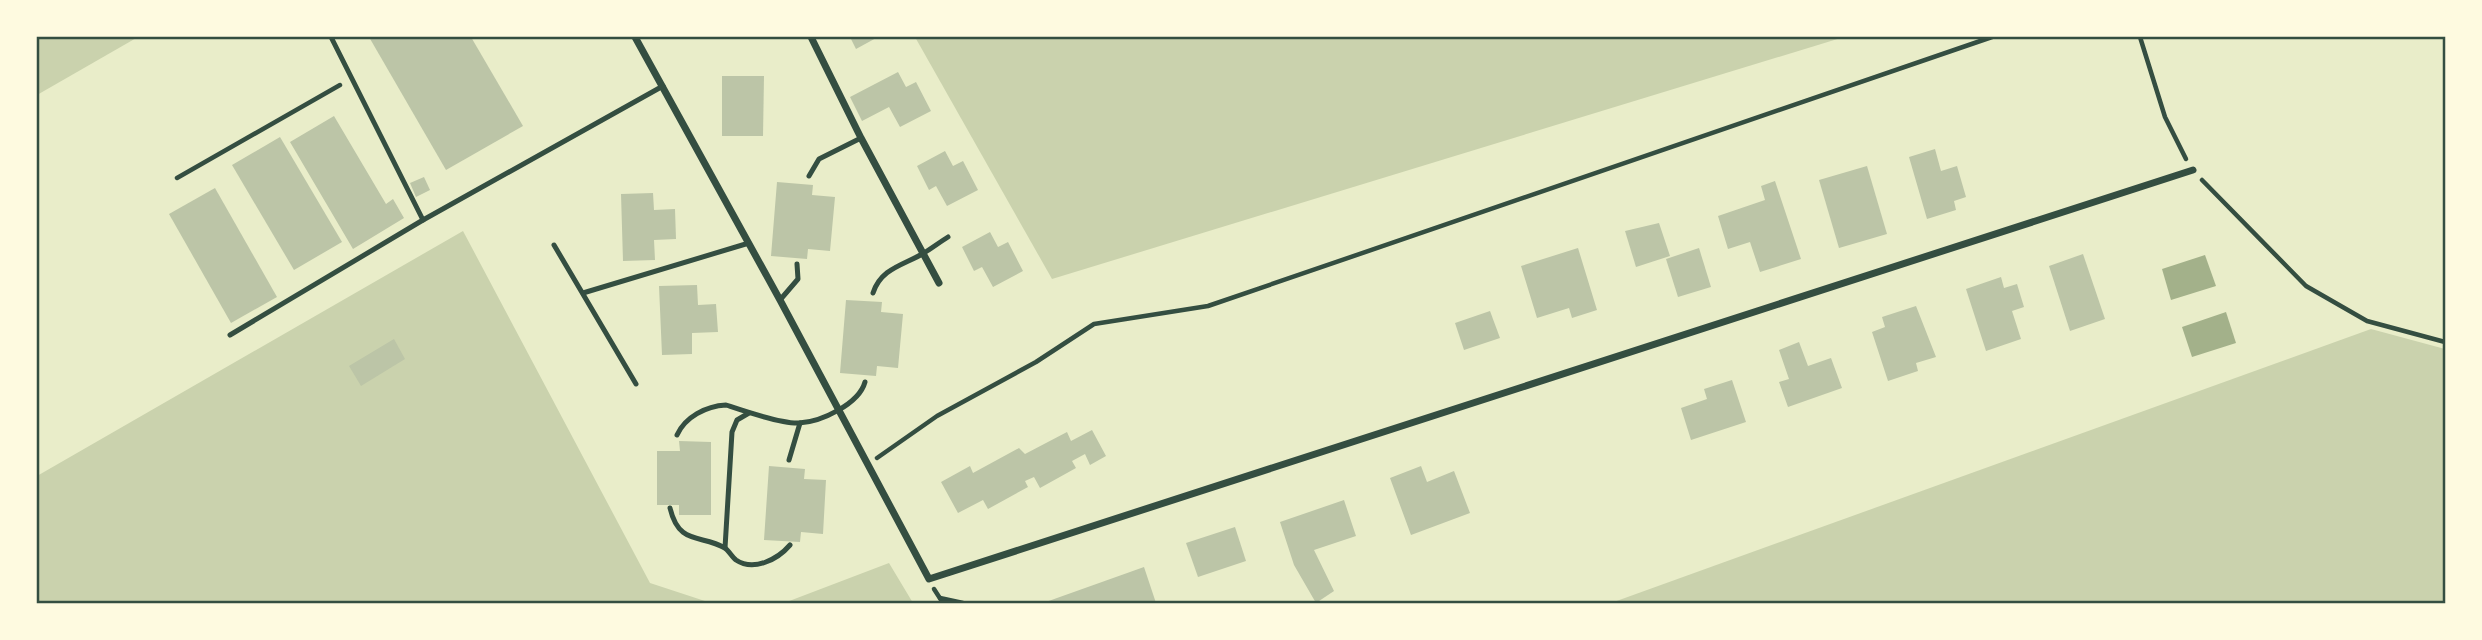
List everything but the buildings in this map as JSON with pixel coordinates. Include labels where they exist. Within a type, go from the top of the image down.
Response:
[{"type":"street","points":[[635,37],[929,579],[2193,170]]},
{"type":"street","points":[[811,37],[861,138],[939,283]]},
{"type":"lane","points":[[331,37],[423,220]]},
{"type":"lane","points":[[230,335],[423,220],[663,86]]},
{"type":"lane","points":[[809,176],[819,159],[861,138]]},
{"type":"lane","points":[[873,293],[879,279],[887,271],[925,253],[948,237]]},
{"type":"lane","points":[[583,293],[749,243]]},
{"type":"lane","points":[[554,245],[636,384]]},
{"type":"lane","points":[[780,300],[798,279],[797,264]]},
{"type":"lane","points":[[677,435],[689,419],[711,407],[726,405],[750,413],[800,423],[838,412],[859,394],[865,382]]},
{"type":"lane","points":[[726,548],[732,432],[737,420],[750,413]]},
{"type":"lane","points":[[789,460],[800,423]]},
{"type":"lane","points":[[670,508],[675,523],[683,532],[726,548],[738,561],[752,565],[768,562],[780,556],[790,545]]},
{"type":"path","points":[[868,465],[937,416],[1036,362],[1094,324],[1208,306],[1992,37]]},
{"type":"path","points":[[2140,37],[2165,117],[2193,170],[2306,286],[2367,321],[2445,342]]},
{"type":"path","points":[[177,178],[353,78]]},
{"type":"path","points":[[940,598],[963,603]]},
{"type":"shaded area","points":[[37,37],[138,37],[37,95]]},
{"type":"shaded area","points":[[915,37],[1844,37],[1052,279]]},
{"type":"shaded area","points":[[463,231],[650,583],[711,603],[37,603],[37,476]]},
{"type":"shaded area","points":[[2205,255],[2216,286],[2171,300],[2162,269]]},
{"type":"shaded area","points":[[2226,312],[2236,343],[2192,357],[2182,327]]},
{"type":"shaded area","points":[[2371,329],[2445,349],[2445,603],[1611,603]]},
{"type":"shaded area","points":[[889,563],[913,603],[784,603]]}]
